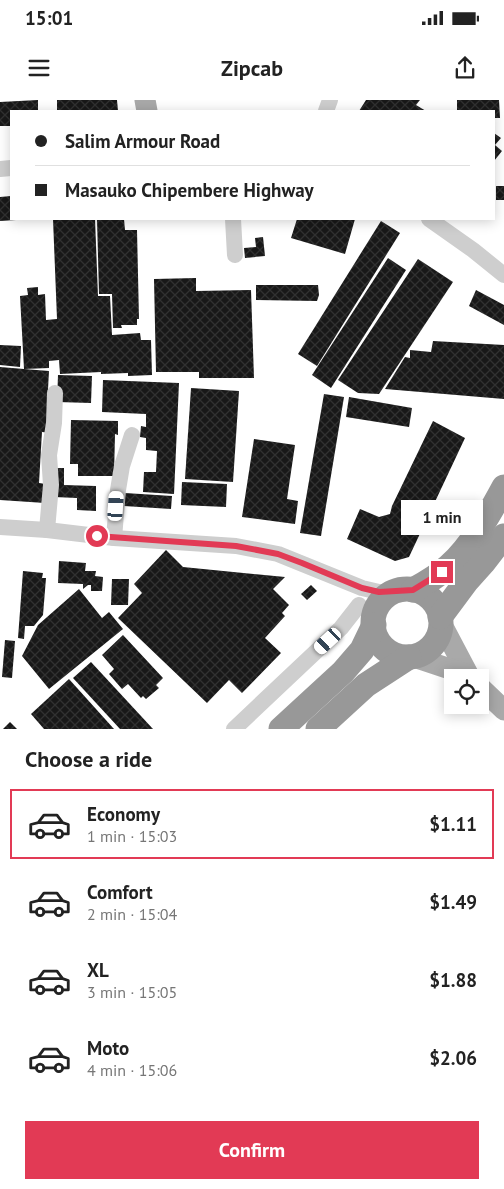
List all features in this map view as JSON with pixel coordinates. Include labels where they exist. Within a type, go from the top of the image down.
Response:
[{"type":"highway","points":[[281,729],[343,672],[362,650],[369,617],[386,597],[433,579],[450,565],[466,547],[504,487]]},
{"type":"highway","points":[[441,620],[466,582],[504,536]]},
{"type":"highway","points":[[318,729],[366,684],[430,648],[440,632],[441,620],[435,604],[426,595],[404,591]]},
{"type":"highway","points":[[369,617],[376,635],[385,648],[398,656],[411,657]]},
{"type":"main road","points":[[441,620],[467,669]]},
{"type":"main road","points":[[411,657],[444,669]]},
{"type":"main road","points":[[489,695],[504,710]]},
{"type":"street","points":[[233,220],[235,255]]},
{"type":"street","points":[[430,220],[504,275]]},
{"type":"street","points":[[48,530],[51,485],[49,455],[54,423],[55,393]]},
{"type":"street","points":[[114,538],[122,466],[132,435]]},
{"type":"street","points":[[0,527],[48,530],[114,538],[236,546],[278,554],[362,588],[379,592],[404,591]]},
{"type":"street","points":[[234,729],[341,628],[369,617],[350,594],[330,575]]},
{"type":"building","points":[[38,100],[38,110],[10,110],[10,126],[0,126],[0,102]]},
{"type":"building","points":[[57,100],[117,100],[118,110],[57,110]]},
{"type":"building","points":[[366,100],[420,100],[416,105],[424,110],[360,110]]},
{"type":"building","points":[[457,100],[499,100],[500,118],[495,118],[495,110],[457,110]]},
{"type":"building","points":[[495,134],[501,138],[495,145]]},
{"type":"building","points":[[495,145],[502,151],[495,160]]},
{"type":"building","points":[[496,186],[504,186],[504,200],[496,200]]},
{"type":"building","points":[[10,196],[10,220],[16,220],[0,221],[0,197]]},
{"type":"building","points":[[53,220],[95,220],[98,296],[110,296],[112,335],[140,333],[141,340],[151,340],[152,375],[128,376],[128,373],[101,374],[101,372],[60,374],[59,360],[49,361],[49,368],[24,369],[20,296],[28,295],[27,288],[38,287],[38,295],[45,294],[46,320],[57,319]]},
{"type":"building","points":[[97,220],[124,220],[125,230],[137,230],[139,319],[137,319],[137,325],[121,325],[122,328],[113,328],[112,294],[99,294]]},
{"type":"building","points":[[297,220],[355,220],[345,254],[291,238]]},
{"type":"building","points":[[381,221],[400,233],[317,366],[298,354]]},
{"type":"building","points":[[263,237],[265,256],[245,258],[244,248],[256,247],[255,238]]},
{"type":"building","points":[[388,258],[406,270],[331,388],[312,375]]},
{"type":"building","points":[[418,259],[453,282],[379,394],[358,393],[338,380]]},
{"type":"building","points":[[196,278],[196,291],[251,290],[254,378],[199,378],[199,372],[156,372],[154,279]]},
{"type":"building","points":[[256,285],[318,285],[319,295],[317,301],[256,300]]},
{"type":"building","points":[[476,290],[504,305],[504,325],[469,306]]},
{"type":"building","points":[[433,341],[504,345],[504,399],[385,389],[405,357],[410,358],[410,350],[431,352]]},
{"type":"building","points":[[0,345],[21,346],[20,367],[0,365]]},
{"type":"building","points":[[0,367],[49,371],[47,408],[51,433],[42,432],[39,483],[46,484],[45,503],[0,500]]},
{"type":"building","points":[[58,375],[92,376],[91,403],[57,402]]},
{"type":"building","points":[[103,380],[179,383],[174,494],[143,492],[144,472],[156,472],[157,451],[146,450],[146,438],[140,437],[141,426],[146,427],[146,414],[102,412]]},
{"type":"building","points":[[191,388],[239,391],[233,482],[185,479]]},
{"type":"building","points":[[324,394],[344,397],[321,536],[300,533]]},
{"type":"building","points":[[349,397],[412,408],[409,427],[346,417]]},
{"type":"building","points":[[71,420],[118,421],[118,435],[115,434],[114,476],[78,476],[78,464],[70,464]]},
{"type":"building","points":[[433,421],[465,438],[409,557],[395,561],[347,539],[360,509],[379,517],[390,514],[392,506]]},
{"type":"building","points":[[254,439],[295,445],[287,499],[298,501],[295,524],[242,517]]},
{"type":"building","points":[[55,468],[64,468],[64,485],[96,486],[96,511],[77,510],[77,498],[54,497]]},
{"type":"building","points":[[182,482],[227,484],[226,507],[181,505]]},
{"type":"building","points":[[125,493],[172,496],[171,509],[124,506]]},
{"type":"building","points":[[166,550],[183,567],[285,577],[273,589],[289,605],[282,613],[285,616],[265,638],[281,653],[242,693],[229,680],[207,703],[118,618],[142,593],[134,584]]},
{"type":"building","points":[[59,561],[86,563],[85,571],[96,571],[95,576],[103,577],[102,591],[91,591],[91,585],[83,589],[83,584],[58,583]]},
{"type":"building","points":[[23,571],[43,573],[42,578],[46,578],[43,615],[34,626],[25,626],[24,639],[18,638]]},
{"type":"building","points":[[112,579],[129,579],[128,605],[111,605]]},
{"type":"building","points":[[311,585],[317,591],[307,600],[301,594]]},
{"type":"building","points":[[79,589],[102,618],[109,612],[123,629],[49,689],[22,656],[38,625]]},
{"type":"building","points":[[123,635],[163,678],[156,685],[159,688],[146,699],[143,696],[141,698],[128,684],[122,689],[109,674],[114,669],[102,655]]},
{"type":"building","points":[[5,640],[15,641],[12,678],[2,677]]},
{"type":"building","points":[[91,662],[153,729],[120,729],[73,678]]},
{"type":"building","points":[[69,679],[114,729],[44,729],[31,714]]},
{"type":"building","points":[[10,722],[17,729],[3,729]]},
{"type":"route","points":[[97,536],[236,546],[278,554],[362,588],[379,592],[413,590],[442,572]]}]
